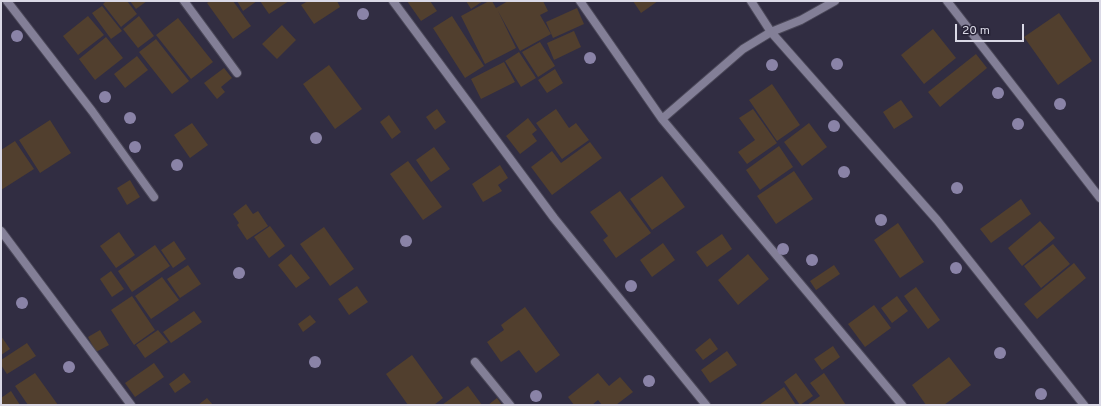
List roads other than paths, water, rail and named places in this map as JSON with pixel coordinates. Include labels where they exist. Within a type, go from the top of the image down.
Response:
[{"type":"street","points":[[7,1],[92,111],[154,197]]},
{"type":"street","points":[[184,1],[237,73]]},
{"type":"street","points":[[393,1],[554,218],[706,405]]},
{"type":"street","points":[[580,1],[662,120],[902,405]]},
{"type":"street","points":[[751,1],[771,32],[937,220],[1084,405]]},
{"type":"street","points":[[662,120],[743,49],[771,32],[801,20],[835,1]]},
{"type":"street","points":[[947,1],[1100,198]]},
{"type":"street","points":[[1,231],[131,405]]},
{"type":"street","points":[[475,362],[510,405]]}]
